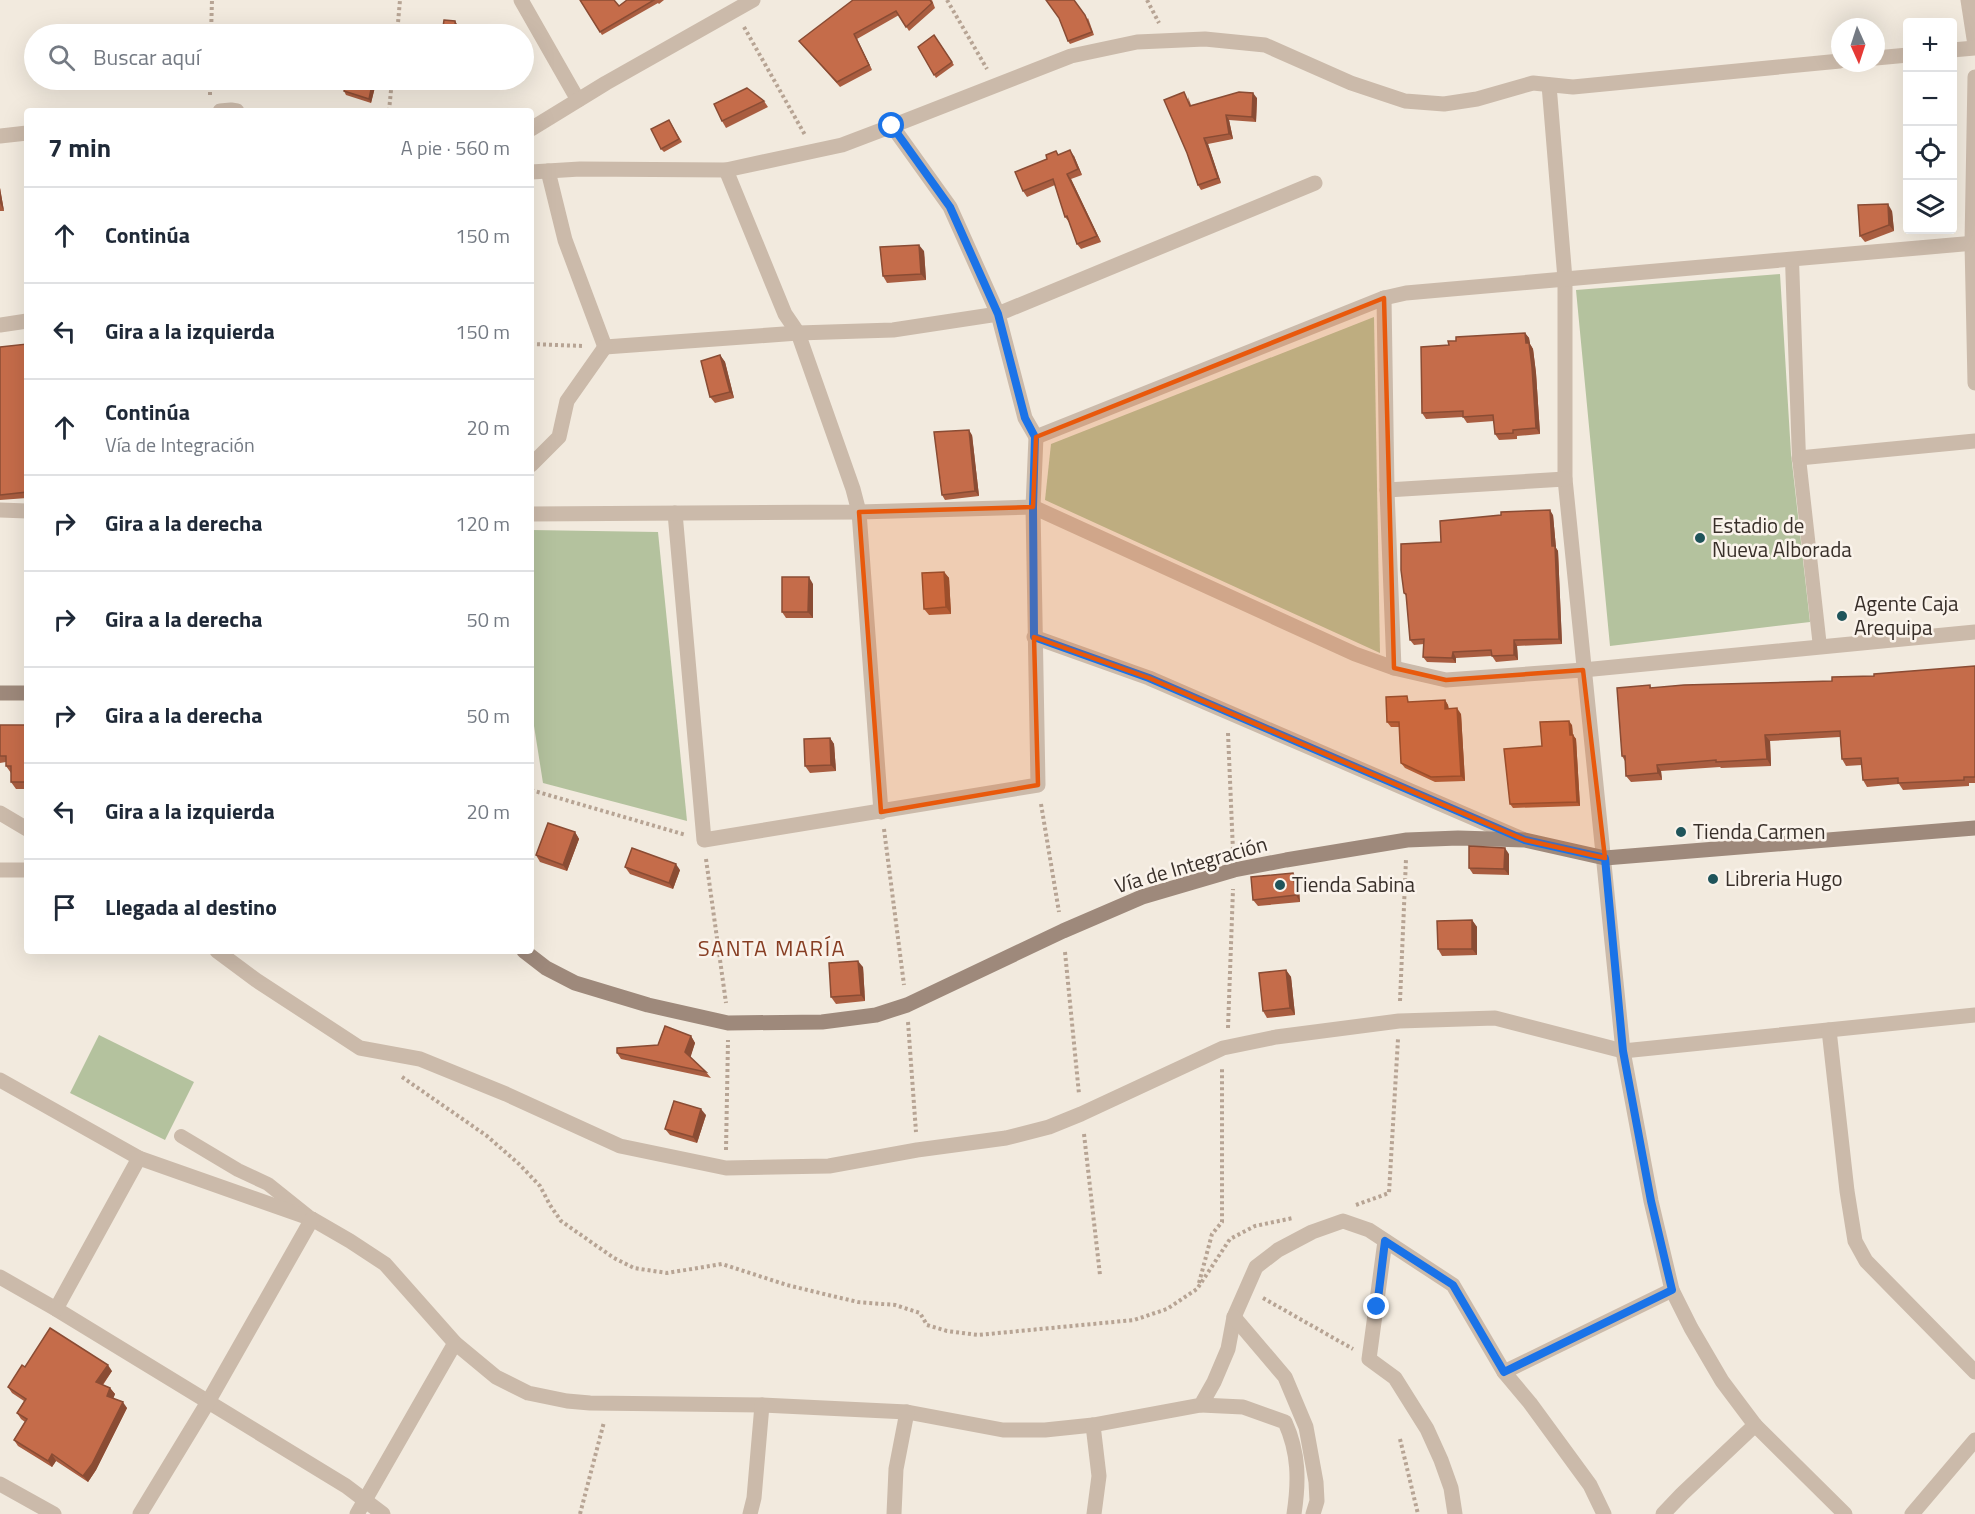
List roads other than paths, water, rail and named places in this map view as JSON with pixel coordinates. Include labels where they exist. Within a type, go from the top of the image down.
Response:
[{"type":"main road","points":[[0,693],[24,693]]},
{"type":"main road","name":"Vía de Integración","points":[[528,954],[546,968],[574,982],[648,1005],[728,1023],[822,1022],[876,1015],[907,1005],[1062,931],[1142,897],[1234,870],[1407,840],[1458,838],[1525,840],[1605,858],[1975,828]]},
{"type":"street","points":[[521,0],[578,99]]},
{"type":"street","points":[[534,127],[578,99],[753,0]]},
{"type":"street","points":[[1957,49],[1975,46],[1968,0]]},
{"type":"street","points":[[534,172],[580,169],[726,170],[842,145],[1071,56],[1137,42],[1205,39],[1265,45],[1351,83],[1405,101],[1444,104],[1477,99],[1533,83],[1573,87],[1831,62]]},
{"type":"street","points":[[1885,57],[1903,55]]},
{"type":"street","points":[[1975,77],[1975,382]]},
{"type":"street","points":[[1549,85],[1565,279],[1565,479],[1623,1051],[1651,1201],[1672,1290],[1722,1381],[1755,1425],[1845,1514]]},
{"type":"street","points":[[675,513],[704,840],[1038,785],[1034,637],[1035,437],[1025,418],[998,314],[950,207],[892,126]]},
{"type":"street","points":[[0,136],[24,137]]},
{"type":"street","points":[[726,170],[785,314],[798,333],[859,512],[881,812]]},
{"type":"street","points":[[548,171],[565,240],[605,347]]},
{"type":"street","points":[[605,347],[798,333],[893,330],[998,314],[1315,183]]},
{"type":"street","points":[[1035,437],[1384,298],[1406,293],[1974,243]]},
{"type":"street","points":[[1384,298],[1387,490],[1394,668]]},
{"type":"street","points":[[0,325],[24,321]]},
{"type":"street","points":[[534,462],[559,437],[567,400],[605,347]]},
{"type":"street","points":[[1799,458],[1975,441]]},
{"type":"street","points":[[1387,490],[1565,479]]},
{"type":"street","points":[[534,514],[859,512],[1033,507],[1355,654],[1394,668],[1446,680],[1583,670],[1975,632]]},
{"type":"street","points":[[0,510],[24,511]]},
{"type":"street","points":[[1034,637],[1149,678],[1525,840]]},
{"type":"street","points":[[0,813],[24,827]]},
{"type":"street","points":[[0,870],[24,870]]},
{"type":"street","points":[[221,954],[256,980],[360,1047],[420,1059],[506,1094],[620,1146],[726,1168],[829,1166],[917,1150],[1006,1138],[1049,1127],[1082,1114],[1223,1048],[1276,1037],[1399,1021],[1495,1018],[1623,1051],[1975,1015]]},
{"type":"street","points":[[1828,1030],[1855,1241],[1866,1261],[1975,1371]]},
{"type":"street","points":[[0,1080],[139,1158],[312,1219],[385,1264],[455,1343],[496,1377],[528,1393],[567,1401],[762,1405],[906,1412],[1003,1430],[1045,1430],[1093,1425],[1201,1404],[1243,1407],[1285,1422],[1293,1440],[1296,1461],[1298,1487],[1294,1514]]},
{"type":"street","points":[[56,1309],[139,1158]]},
{"type":"street","points":[[140,1514],[208,1402],[312,1219]]},
{"type":"street","points":[[1201,1404],[1214,1382],[1228,1349],[1234,1317],[1256,1267],[1278,1250],[1312,1232],[1343,1221],[1369,1230],[1453,1285],[1504,1372],[1530,1403],[1590,1485],[1604,1514]]},
{"type":"street","points":[[1385,1241],[1369,1359],[1395,1378],[1427,1429],[1451,1488],[1455,1514]]},
{"type":"street","points":[[0,1277],[337,1480],[361,1507],[383,1514]]},
{"type":"street","points":[[1504,1372],[1672,1290]]},
{"type":"street","points":[[1234,1317],[1285,1377],[1306,1427],[1316,1482],[1316,1510]]},
{"type":"street","points":[[361,1507],[455,1343]]},
{"type":"street","points":[[750,1514],[754,1498],[762,1405]]},
{"type":"street","points":[[894,1514],[896,1469],[906,1412]]},
{"type":"street","points":[[1093,1425],[1099,1476],[1094,1514]]},
{"type":"street","points":[[1663,1514],[1755,1425]]},
{"type":"street","points":[[1911,1514],[1975,1440]]},
{"type":"street","points":[[0,1485],[54,1514]]},
{"type":"lane","points":[[1792,260],[1799,458],[1820,647]]},
{"type":"lane","points":[[181,1137],[238,1170],[268,1184],[312,1219]]},
{"type":"place","name":"Estadio de Nueva Alborada","points":[[1700,538]]},
{"type":"place","name":"Agente Caja Arequipa","points":[[1842,616]]},
{"type":"place","name":"Tienda Carmen","points":[[1681,832]]},
{"type":"place","name":"Libreria Hugo","points":[[1713,879]]},
{"type":"place","name":"Tienda Sabina","points":[[1280,885]]},
{"type":"district","name":"SANTA MARÍA","points":[[772,948]]}]
